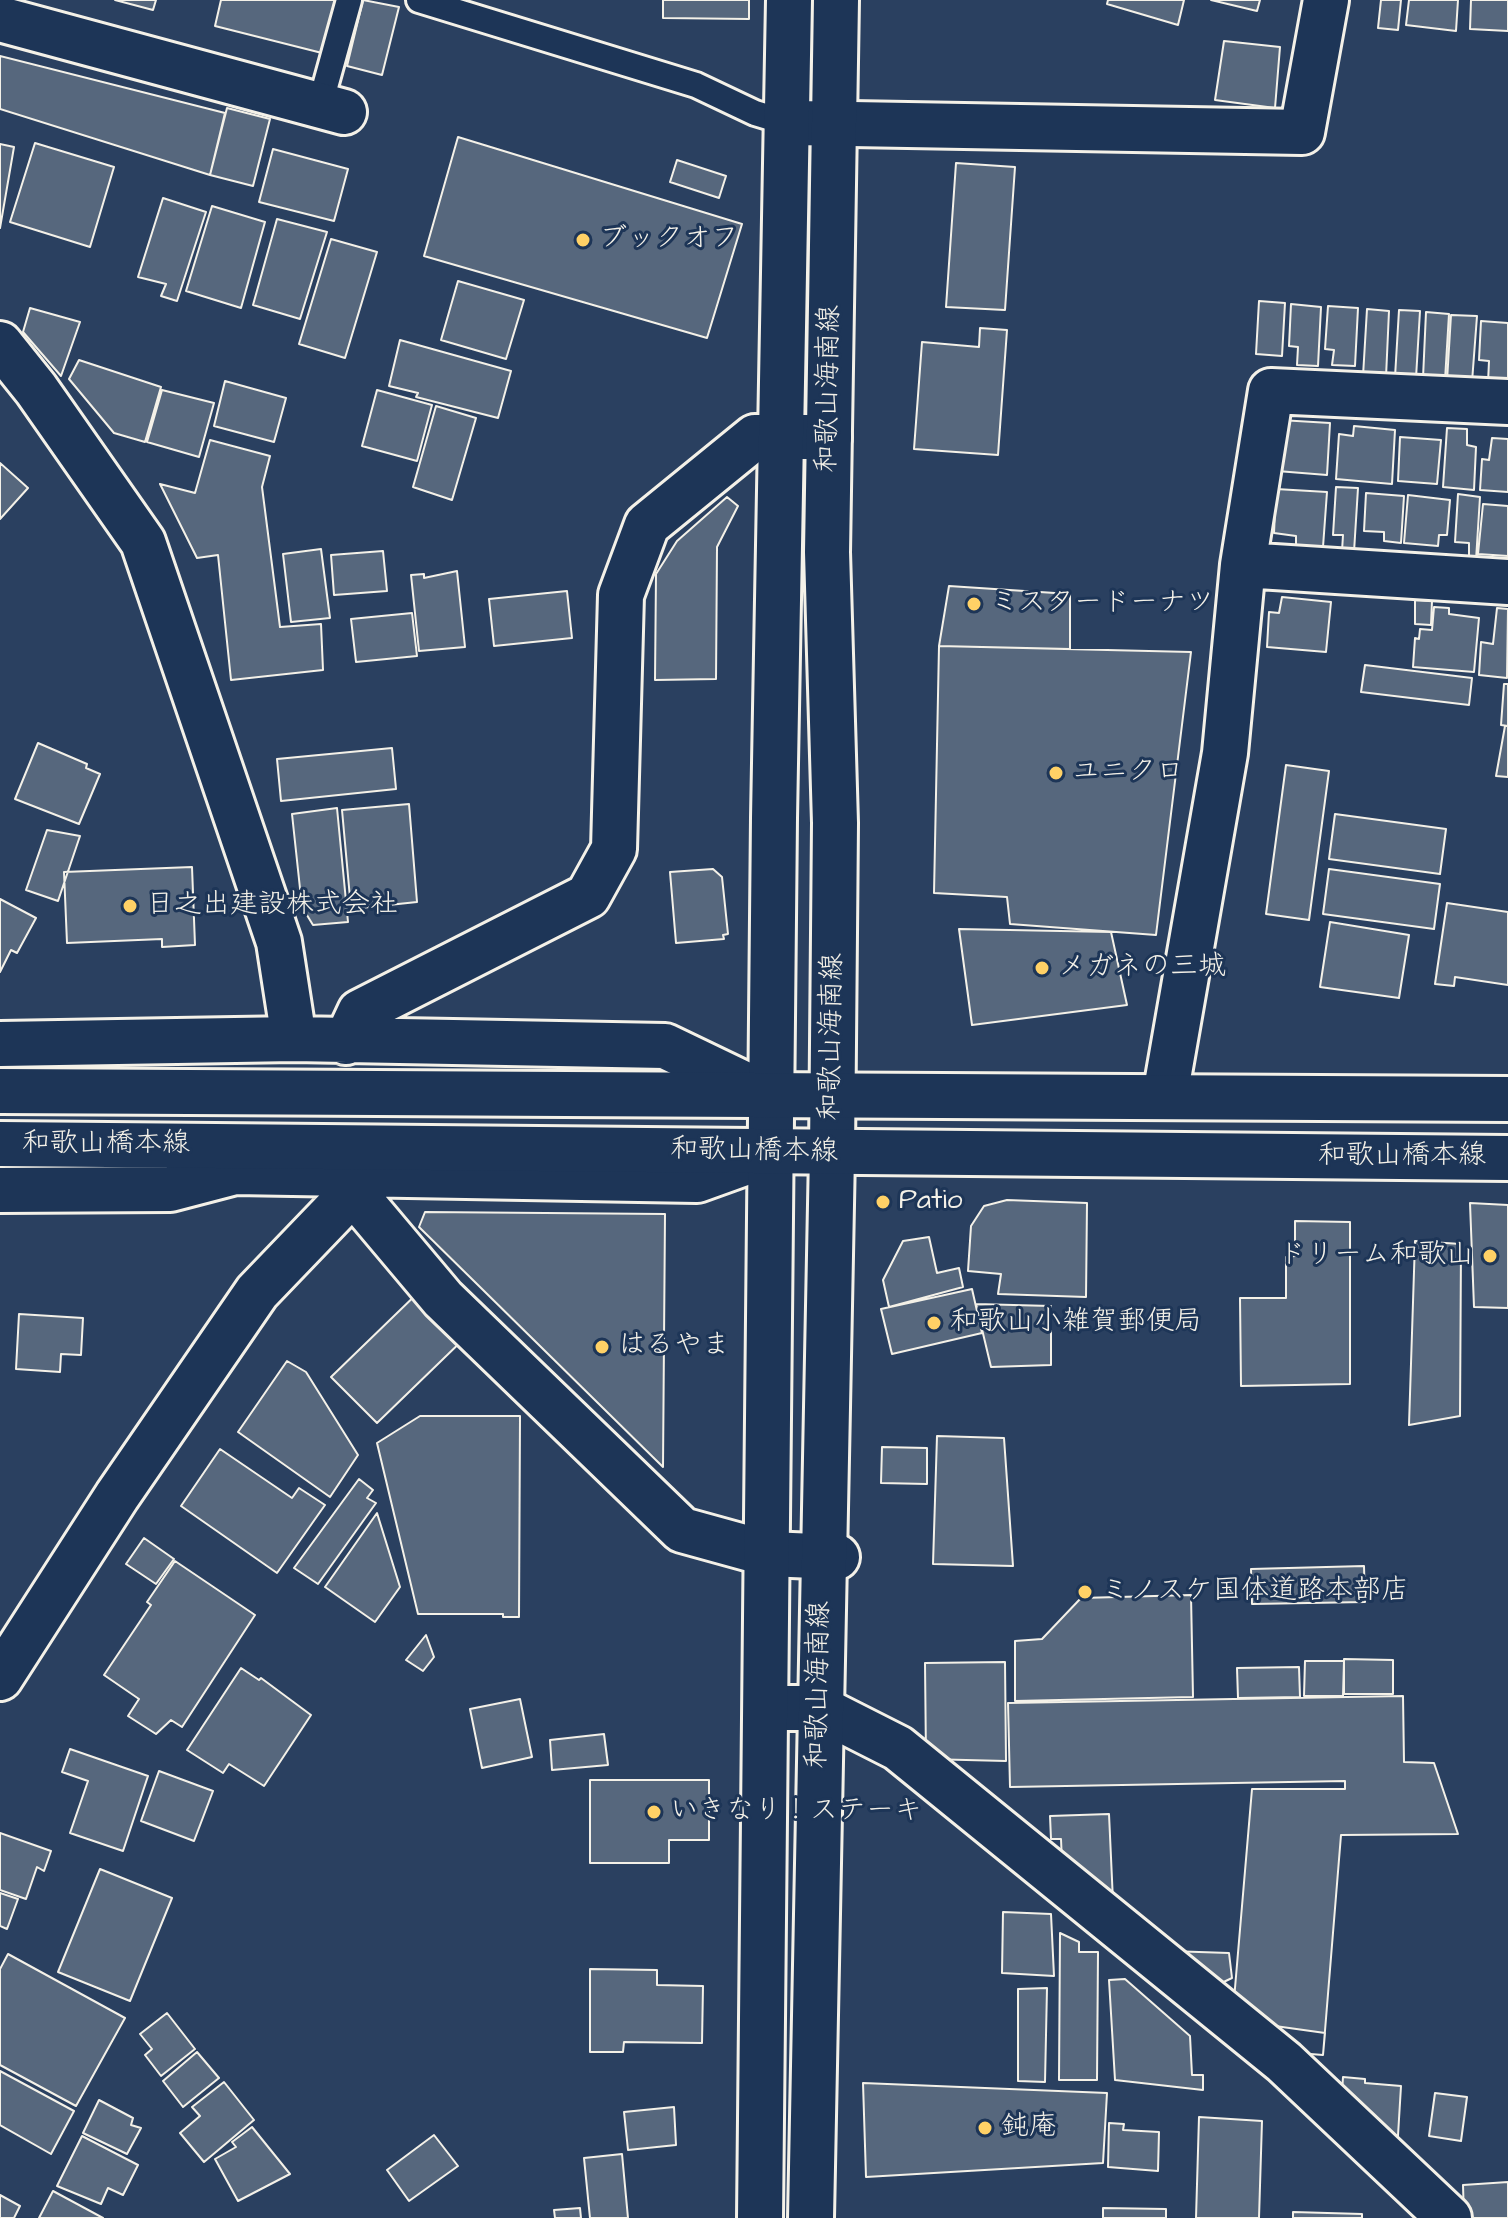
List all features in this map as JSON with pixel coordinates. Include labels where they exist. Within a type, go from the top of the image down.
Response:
[{"type":"street","name":"和歌山海南線","points":[[760,2218],[769,1554],[771,1097],[789,0]]},
{"type":"street","name":"和歌山海南線","points":[[811,2218],[819,1708],[830,1557],[835,823],[827,552],[836,0]]},
{"type":"street","points":[[788,123],[1302,132],[1326,0]]},
{"type":"street","points":[[0,19],[332,108]]},
{"type":"street","points":[[0,344],[36,389],[143,542],[198,714],[279,942],[294,1039]]},
{"type":"street","points":[[1165,1096],[1225,753],[1243,565],[1271,391],[1508,402]]},
{"type":"street","points":[[346,1042],[360,1012],[588,896],[614,849],[621,595],[647,525],[755,437],[829,437]]},
{"type":"street","points":[[1243,565],[1508,582]]},
{"type":"street","points":[[0,1044],[294,1039],[665,1046],[771,1097]]},
{"type":"street","name":"和歌山橋本線","points":[[0,1091],[1508,1099]]},
{"type":"street","name":"和歌山橋本線","points":[[0,1144],[1508,1158]]},
{"type":"street","points":[[0,1190],[170,1189],[235,1172],[352,1182],[697,1180],[772,1153]]},
{"type":"street","points":[[352,1182],[443,1299],[682,1530],[769,1554],[830,1557]]},
{"type":"street","points":[[0,1678],[117,1496],[257,1292],[352,1182]]},
{"type":"street","points":[[767,1708],[819,1708],[860,1725],[910,1758],[1284,2062],[1449,2218]]},
{"type":"lane","points":[[332,108],[349,0]]},
{"type":"lane","points":[[419,0],[696,85],[772,120],[788,123]]},
{"type":"building","points":[[115,0],[156,0],[153,10]]},
{"type":"building","points":[[221,0],[335,0],[322,53],[215,26]]},
{"type":"building","points":[[363,0],[399,7],[382,75],[347,66]]},
{"type":"building","points":[[663,0],[749,0],[749,19],[663,18]]},
{"type":"building","points":[[1108,0],[1184,0],[1178,25],[1107,4]]},
{"type":"building","points":[[1211,0],[1260,0],[1257,11]]},
{"type":"building","points":[[1381,0],[1401,0],[1398,30],[1378,28]]},
{"type":"building","points":[[1409,0],[1458,0],[1456,31],[1406,25]]},
{"type":"building","points":[[1471,0],[1508,0],[1508,31],[1470,29]]},
{"type":"building","points":[[1224,41],[1280,47],[1275,108],[1215,100]]},
{"type":"building","points":[[0,56],[225,113],[210,175],[0,109]]},
{"type":"building","points":[[227,108],[270,119],[253,186],[210,175]]},
{"type":"building","name":"ブックオフ","points":[[458,137],[742,224],[707,338],[424,256]]},
{"type":"building","points":[[35,143],[114,167],[90,247],[10,222]]},
{"type":"building","points":[[0,144],[14,147],[0,228]]},
{"type":"building","points":[[273,149],[348,169],[334,221],[259,202]]},
{"type":"building","points":[[677,160],[726,176],[719,198],[670,182]]},
{"type":"building","points":[[956,163],[1015,167],[1005,310],[946,307]]},
{"type":"building","points":[[163,198],[206,212],[177,301],[161,296],[166,284],[138,277]]},
{"type":"building","points":[[212,206],[265,222],[241,308],[186,291]]},
{"type":"building","points":[[277,219],[327,232],[300,319],[253,305]]},
{"type":"building","points":[[331,239],[377,252],[345,358],[299,344]]},
{"type":"building","points":[[458,281],[524,300],[506,359],[441,340]]},
{"type":"building","points":[[1259,301],[1285,303],[1282,356],[1256,354]]},
{"type":"building","points":[[1291,304],[1321,307],[1318,366],[1297,365],[1298,347],[1289,346]]},
{"type":"building","points":[[1328,306],[1358,308],[1355,366],[1332,365],[1334,350],[1325,349]]},
{"type":"building","points":[[30,308],[80,322],[61,376],[23,332]]},
{"type":"building","points":[[1367,309],[1389,311],[1386,377],[1363,376]]},
{"type":"building","points":[[1399,310],[1420,311],[1416,378],[1395,377]]},
{"type":"building","points":[[1426,312],[1449,314],[1445,380],[1423,378]]},
{"type":"building","points":[[1451,315],[1477,316],[1472,382],[1447,381]]},
{"type":"building","points":[[1481,321],[1508,323],[1508,384],[1488,383],[1489,361],[1479,360]]},
{"type":"building","points":[[980,328],[1007,330],[998,455],[914,449],[922,342],[979,347]]},
{"type":"building","points":[[400,340],[511,371],[498,418],[416,397],[418,393],[389,386]]},
{"type":"building","points":[[79,360],[161,387],[145,442],[114,433],[69,379]]},
{"type":"building","points":[[225,381],[286,398],[274,442],[214,426]]},
{"type":"building","points":[[162,390],[214,403],[199,457],[147,442]]},
{"type":"building","points":[[377,390],[432,405],[417,461],[362,446]]},
{"type":"building","points":[[436,406],[476,418],[452,500],[413,487]]},
{"type":"building","points":[[1280,420],[1330,423],[1327,475],[1277,471]]},
{"type":"building","points":[[1354,426],[1395,430],[1392,484],[1336,479],[1339,434],[1353,436]]},
{"type":"building","points":[[1447,428],[1467,429],[1467,445],[1476,447],[1474,490],[1443,487]]},
{"type":"building","points":[[1400,437],[1441,440],[1437,484],[1398,481]]},
{"type":"building","points":[[1492,438],[1508,439],[1508,492],[1480,490],[1482,459],[1489,460]]},
{"type":"building","points":[[210,440],[270,456],[262,487],[280,627],[321,624],[323,670],[231,680],[218,555],[197,558],[160,484],[195,493]]},
{"type":"building","points":[[0,463],[28,488],[0,519]]},
{"type":"building","points":[[1336,487],[1358,488],[1354,552],[1342,551],[1343,535],[1333,535]]},
{"type":"building","points":[[1276,489],[1327,492],[1323,547],[1296,546],[1296,536],[1274,533]]},
{"type":"building","points":[[1366,493],[1404,496],[1401,543],[1384,541],[1384,532],[1364,531]]},
{"type":"building","points":[[1458,494],[1480,497],[1476,560],[1469,559],[1469,543],[1455,542]]},
{"type":"building","points":[[1408,495],[1450,500],[1447,535],[1439,535],[1438,546],[1404,543]]},
{"type":"building","points":[[727,497],[738,506],[717,547],[716,679],[655,680],[656,574],[677,541]]},
{"type":"building","points":[[1483,504],[1508,506],[1508,556],[1478,554]]},
{"type":"building","points":[[321,549],[330,618],[291,622],[283,554]]},
{"type":"building","points":[[383,551],[387,591],[334,595],[331,555]]},
{"type":"building","points":[[457,571],[465,647],[419,651],[411,575],[424,574],[424,578]]},
{"type":"building","points":[[949,586],[1070,594],[1070,649],[939,646]]},
{"type":"building","points":[[567,591],[572,638],[494,646],[489,599]]},
{"type":"building","points":[[1282,597],[1331,602],[1326,652],[1267,647],[1269,612],[1279,613]]},
{"type":"building","points":[[1415,600],[1432,601],[1431,625],[1415,624]]},
{"type":"building","points":[[1434,607],[1449,608],[1449,614],[1479,618],[1474,672],[1413,667],[1415,638],[1419,639],[1420,629],[1432,630]]},
{"type":"building","points":[[1497,608],[1508,609],[1507,678],[1479,675],[1481,642],[1493,644]]},
{"type":"building","points":[[412,613],[417,656],[356,662],[351,619]]},
{"type":"building","name":"ユニクロ","points":[[939,646],[1191,652],[1156,935],[1010,924],[1007,897],[934,893]]},
{"type":"building","points":[[1365,665],[1472,678],[1469,705],[1361,692]]},
{"type":"building","points":[[1504,684],[1508,684],[1508,726],[1501,725]]},
{"type":"building","points":[[1505,726],[1508,726],[1508,777],[1496,776]]},
{"type":"building","points":[[38,743],[87,764],[86,768],[100,774],[79,824],[15,799]]},
{"type":"building","points":[[392,748],[396,789],[281,801],[277,759]]},
{"type":"building","points":[[1286,765],[1329,771],[1309,920],[1266,914]]},
{"type":"building","points":[[409,804],[417,902],[351,909],[342,810]]},
{"type":"building","points":[[337,808],[348,922],[313,925],[302,907],[292,814]]},
{"type":"building","points":[[1335,814],[1446,829],[1440,874],[1329,859]]},
{"type":"building","points":[[47,830],[80,836],[58,901],[26,890]]},
{"type":"building","name":"日之出建設株式会社","points":[[192,867],[195,945],[162,947],[162,939],[67,943],[64,872]]},
{"type":"building","points":[[713,869],[722,877],[728,934],[723,935],[724,939],[676,943],[670,872]]},
{"type":"building","points":[[1329,869],[1440,884],[1434,929],[1323,914]]},
{"type":"building","points":[[0,899],[36,918],[17,953],[11,950],[0,972]]},
{"type":"building","points":[[1447,903],[1508,912],[1508,985],[1455,977],[1454,986],[1435,984]]},
{"type":"building","points":[[1330,922],[1409,935],[1399,998],[1320,987]]},
{"type":"building","name":"メガネの三城","points":[[959,929],[1111,932],[1127,1005],[972,1025]]},
{"type":"building","points":[[1007,1200],[1087,1203],[1086,1297],[998,1294],[1001,1274],[968,1271],[971,1226],[984,1206]]},
{"type":"building","name":"ドリーム和歌山","points":[[1470,1203],[1508,1205],[1508,1308],[1474,1307]]},
{"type":"building","name":"はるやま","points":[[425,1212],[665,1214],[663,1467],[419,1227]]},
{"type":"building","points":[[1295,1221],[1350,1222],[1350,1384],[1241,1386],[1240,1298],[1286,1298],[1286,1257],[1295,1256]]},
{"type":"building","points":[[929,1237],[937,1273],[959,1268],[963,1287],[889,1307],[883,1280],[903,1241]]},
{"type":"building","points":[[1415,1241],[1461,1244],[1460,1416],[1409,1425]]},
{"type":"building","points":[[427,1284],[472,1331],[377,1423],[331,1377]]},
{"type":"building","points":[[972,1289],[982,1333],[892,1354],[881,1309]]},
{"type":"building","points":[[976,1304],[1051,1306],[1051,1365],[991,1367]]},
{"type":"building","points":[[19,1314],[83,1318],[81,1355],[61,1354],[60,1372],[16,1369]]},
{"type":"building","points":[[287,1361],[306,1372],[358,1455],[330,1497],[238,1432]]},
{"type":"building","points":[[420,1416],[520,1416],[519,1617],[503,1617],[503,1614],[418,1614],[377,1443]]},
{"type":"building","points":[[937,1436],[1004,1438],[1013,1566],[933,1564]]},
{"type":"building","points":[[882,1447],[927,1448],[927,1484],[881,1483]]},
{"type":"building","points":[[220,1449],[292,1498],[299,1488],[325,1505],[277,1573],[181,1506]]},
{"type":"building","points":[[359,1479],[373,1490],[367,1498],[376,1503],[318,1584],[294,1568]]},
{"type":"building","points":[[377,1513],[400,1587],[375,1622],[325,1587]]},
{"type":"building","points":[[144,1538],[174,1559],[156,1584],[126,1564]]},
{"type":"building","points":[[175,1561],[255,1615],[182,1727],[171,1720],[156,1734],[128,1716],[139,1699],[104,1675],[151,1605],[147,1602]]},
{"type":"building","points":[[1364,1566],[1365,1602],[1252,1604],[1251,1569]]},
{"type":"building","points":[[1191,1595],[1193,1697],[1015,1701],[1015,1641],[1042,1639],[1081,1598]]},
{"type":"building","points":[[426,1635],[434,1657],[423,1671],[406,1660]]},
{"type":"building","points":[[1344,1659],[1393,1660],[1393,1694],[1344,1694]]},
{"type":"building","points":[[1305,1661],[1344,1661],[1343,1696],[1304,1696]]},
{"type":"building","points":[[1005,1662],[1006,1761],[926,1759],[925,1663]]},
{"type":"building","points":[[1299,1667],[1300,1697],[1238,1698],[1237,1668]]},
{"type":"building","points":[[241,1668],[259,1680],[261,1678],[311,1715],[264,1786],[229,1764],[223,1773],[187,1750]]},
{"type":"building","points":[[1403,1696],[1404,1762],[1434,1763],[1458,1834],[1341,1835],[1323,2055],[1273,2051],[1232,2023],[1252,1789],[1345,1789],[1345,1781],[1010,1787],[1008,1703]]},
{"type":"building","points":[[520,1699],[532,1757],[482,1768],[470,1709]]},
{"type":"building","points":[[604,1734],[608,1765],[552,1770],[550,1740]]},
{"type":"building","points":[[70,1749],[148,1776],[123,1851],[70,1833],[88,1781],[62,1772]]},
{"type":"building","points":[[159,1771],[213,1791],[194,1841],[141,1821]]},
{"type":"building","points":[[590,1780],[709,1780],[709,1840],[669,1840],[669,1863],[590,1863]]},
{"type":"building","points":[[1109,1814],[1114,1923],[1063,1886],[1061,1839],[1051,1839],[1050,1816]]},
{"type":"building","points":[[0,1833],[51,1851],[44,1871],[37,1867],[26,1899],[0,1890]]},
{"type":"building","points":[[100,1869],[172,1898],[130,2001],[58,1972]]},
{"type":"building","points":[[0,1893],[18,1899],[7,1929],[0,1926]]},
{"type":"building","points":[[1003,1912],[1051,1914],[1054,1976],[1002,1973]]},
{"type":"building","points":[[1060,1933],[1079,1942],[1079,1952],[1098,1952],[1097,2080],[1059,2080]]},
{"type":"building","points":[[1169,1951],[1229,1953],[1232,1978],[1192,1997]]},
{"type":"building","points":[[8,1954],[125,2018],[76,2106],[0,2065],[0,1969]]},
{"type":"building","points":[[590,1969],[657,1970],[657,1985],[703,1986],[702,2043],[624,2042],[623,2052],[590,2052]]},
{"type":"building","points":[[1125,1979],[1190,2036],[1192,2075],[1203,2075],[1203,2090],[1115,2080],[1109,1980]]},
{"type":"building","points":[[1047,1988],[1045,2082],[1018,2081],[1018,1989]]},
{"type":"building","points":[[167,2013],[195,2049],[161,2076],[145,2055],[152,2049],[140,2034]]},
{"type":"building","points":[[1275,2026],[1325,2033],[1323,2055],[1273,2051]]},
{"type":"building","points":[[197,2052],[219,2078],[183,2107],[163,2081]]},
{"type":"building","points":[[0,2071],[74,2111],[51,2154],[0,2125]]},
{"type":"building","points":[[1343,2077],[1365,2079],[1365,2083],[1401,2086],[1397,2152],[1340,2125]]},
{"type":"building","points":[[224,2082],[254,2120],[204,2162],[180,2133],[200,2116],[192,2107]]},
{"type":"building","name":"鈍庵","points":[[863,2083],[1107,2093],[1103,2163],[866,2177]]},
{"type":"building","points":[[1435,2093],[1467,2097],[1461,2141],[1429,2136]]},
{"type":"building","points":[[99,2100],[133,2118],[131,2125],[141,2128],[127,2154],[83,2133]]},
{"type":"building","points":[[674,2107],[676,2145],[628,2150],[624,2112]]},
{"type":"building","points":[[1199,2117],[1262,2121],[1259,2218],[1196,2218]]},
{"type":"building","points":[[1109,2123],[1124,2124],[1123,2130],[1159,2132],[1158,2171],[1108,2167]]},
{"type":"building","points":[[252,2127],[290,2174],[238,2201],[215,2159],[236,2147],[232,2142]]},
{"type":"building","points":[[434,2135],[458,2166],[409,2201],[387,2170]]},
{"type":"building","points":[[82,2136],[138,2165],[123,2195],[108,2188],[101,2204],[57,2186]]},
{"type":"building","points":[[622,2154],[628,2218],[590,2218],[584,2158]]},
{"type":"building","points":[[1508,2182],[1508,2218],[1464,2218],[1463,2185]]},
{"type":"building","points":[[53,2191],[103,2218],[39,2218]]},
{"type":"building","points":[[0,2195],[20,2206],[14,2218],[0,2218]]},
{"type":"building","points":[[580,2208],[581,2218],[555,2218],[554,2210]]},
{"type":"building","points":[[1103,2208],[1166,2209],[1166,2218],[1103,2218]]},
{"type":"building","points":[[1293,2212],[1362,2214],[1362,2218],[1293,2218]]},
{"type":"place","name":"ブックオフ","points":[[583,240]]},
{"type":"place","name":"ミスタードーナツ","points":[[974,604]]},
{"type":"place","name":"ユニクロ","points":[[1056,773]]},
{"type":"place","name":"日之出建設株式会社","points":[[130,906]]},
{"type":"place","name":"メガネの三城","points":[[1042,968]]},
{"type":"place","name":"Patio","points":[[883,1202]]},
{"type":"place","name":"ドリーム和歌山","points":[[1490,1256]]},
{"type":"place","name":"和歌山小雑賀郵便局","points":[[934,1323]]},
{"type":"place","name":"はるやま","points":[[602,1347]]},
{"type":"place","name":"ミノスケ国体道路本部店","points":[[1085,1592]]},
{"type":"place","name":"いきなり！ステーキ","points":[[654,1812]]},
{"type":"place","name":"鈍庵","points":[[985,2128]]}]
